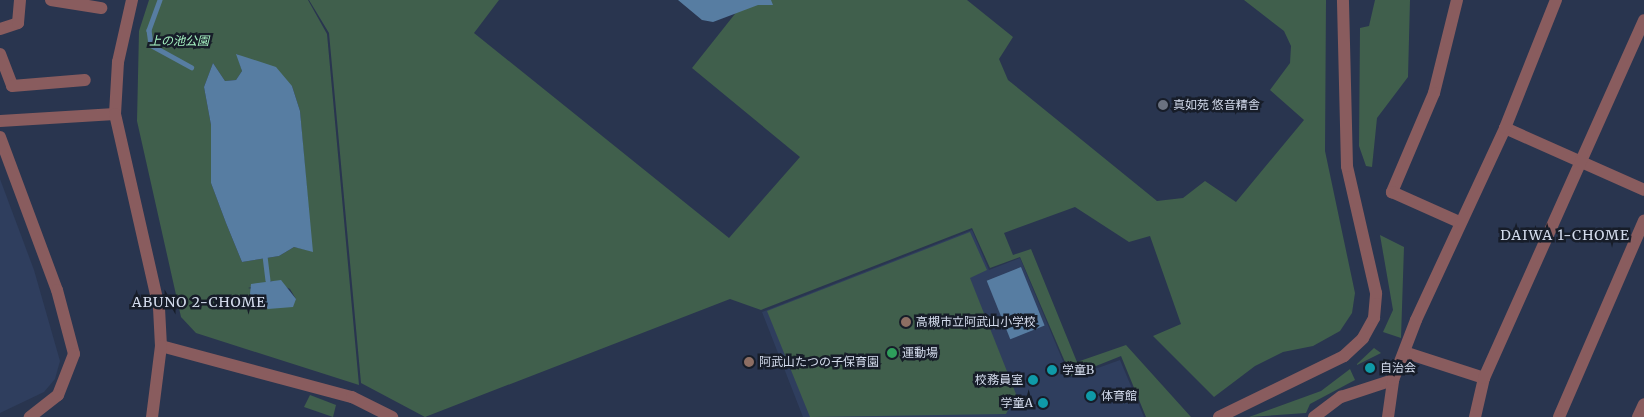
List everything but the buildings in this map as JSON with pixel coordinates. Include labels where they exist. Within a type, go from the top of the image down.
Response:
[{"type":"street","points":[[0,29],[18,23],[20,0]]},
{"type":"street","points":[[50,0],[101,8]]},
{"type":"street","points":[[132,0],[118,62],[116,114],[153,273],[161,346],[152,417]]},
{"type":"street","points":[[1219,417],[1344,356],[1367,333],[1374,318],[1376,292],[1347,166],[1344,0]]},
{"type":"street","points":[[1457,0],[1434,93],[1392,192],[1458,222]]},
{"type":"street","points":[[1388,417],[1393,380],[1407,353],[1458,222],[1504,128],[1556,0]]},
{"type":"street","points":[[1475,417],[1484,378],[1644,20]]},
{"type":"street","points":[[0,54],[12,86],[85,80]]},
{"type":"street","points":[[0,121],[116,114]]},
{"type":"street","points":[[1504,128],[1644,190]]},
{"type":"street","points":[[0,137],[57,290],[74,354],[58,395],[30,417]]},
{"type":"street","points":[[1558,417],[1644,221]]},
{"type":"street","points":[[161,346],[352,397],[392,417]]},
{"type":"street","points":[[1407,353],[1484,378]]},
{"type":"street","points":[[1314,417],[1341,397],[1393,380]]},
{"type":"street","points":[[1638,417],[1644,404]]},
{"type":"shaded area","points":[[678,0],[771,0],[773,5],[758,5],[713,22],[702,20]]},
{"type":"shaded area","points":[[236,54],[276,67],[292,86],[300,111],[313,252],[294,247],[279,256],[242,262],[226,223],[211,183],[211,125],[204,87],[213,63],[225,81],[236,80],[242,71]]},
{"type":"shaded area","points":[[0,179],[34,270],[60,361],[55,379],[44,392],[0,413]]},
{"type":"shaded area","name":"運動場","points":[[972,230],[989,270],[1020,258],[1070,378],[1120,360],[1144,417],[803,417],[762,312]]},
{"type":"shaded area","points":[[1021,267],[1045,325],[1010,339],[987,281]]},
{"type":"shaded area","points":[[281,280],[296,299],[293,307],[268,309],[250,294],[251,284]]},
{"type":"green space","name":"上の池公園","points":[[149,0],[308,0],[327,34],[359,385],[196,333],[181,317],[137,121],[139,31]],"holes":[[[237,54],[292,86],[300,111],[312,251],[294,247],[279,256],[242,262],[226,223],[211,183],[211,125],[204,87],[213,63],[225,81],[236,80],[242,71]],[[272,281],[290,289],[296,299],[248,288]]]},
{"type":"green space","points":[[309,0],[499,0],[474,33],[729,238],[800,157],[692,68],[746,0],[967,0],[1013,37],[999,59],[1008,80],[1157,201],[1183,198],[1205,181],[1236,202],[1304,120],[1270,90],[1290,63],[1291,46],[1284,31],[1244,0],[1326,0],[1325,151],[1355,293],[1352,313],[1340,331],[1313,346],[1283,352],[1255,366],[1214,397],[1153,336],[1181,324],[1150,236],[1129,242],[1075,207],[1004,233],[1013,255],[1031,249],[1077,362],[1126,345],[1191,417],[1146,417],[1121,356],[1071,376],[1020,257],[990,268],[972,228],[761,310],[730,299],[425,417],[361,383],[329,33]]},
{"type":"green space","points":[[1375,0],[1410,0],[1408,77],[1377,118],[1372,167],[1366,166],[1359,146],[1360,28],[1369,26]]},
{"type":"green space","name":"運動場","points":[[970,232],[987,270],[970,278],[1016,394],[1006,414],[810,417],[767,311]]},
{"type":"green space","points":[[1380,235],[1404,247],[1401,338],[1383,332],[1393,310]]},
{"type":"green space","points":[[1374,348],[1381,353],[1357,365],[1357,364]]},
{"type":"green space","points":[[1350,369],[1355,380],[1310,404],[1306,413],[1249,417],[1321,391]]},
{"type":"green space","points":[[310,395],[336,405],[333,417],[304,407]]},
{"type":"waterway","points":[[160,0],[149,30],[151,45],[191,67]]},
{"type":"waterway","points":[[265,256],[268,280]]},
{"type":"place","name":"真如苑 悠音精舎","points":[[1163,105]]},
{"type":"place","name":"高槻市立阿武山小学校","points":[[906,322]]},
{"type":"place","name":"運動場","points":[[892,353]]},
{"type":"place","name":"阿武山たつの子保育園","points":[[749,362]]},
{"type":"place","name":"自治会","points":[[1370,368]]},
{"type":"place","name":"学童B","points":[[1052,370]]},
{"type":"place","name":"校務員室","points":[[1033,380]]},
{"type":"place","name":"体育館","points":[[1091,396]]},
{"type":"place","name":"学童A","points":[[1043,403]]},
{"type":"district","name":"DAIWA 1-CHOME","points":[[1565,235]]},
{"type":"district","name":"ABUNO 2-CHOME","points":[[199,302]]}]
